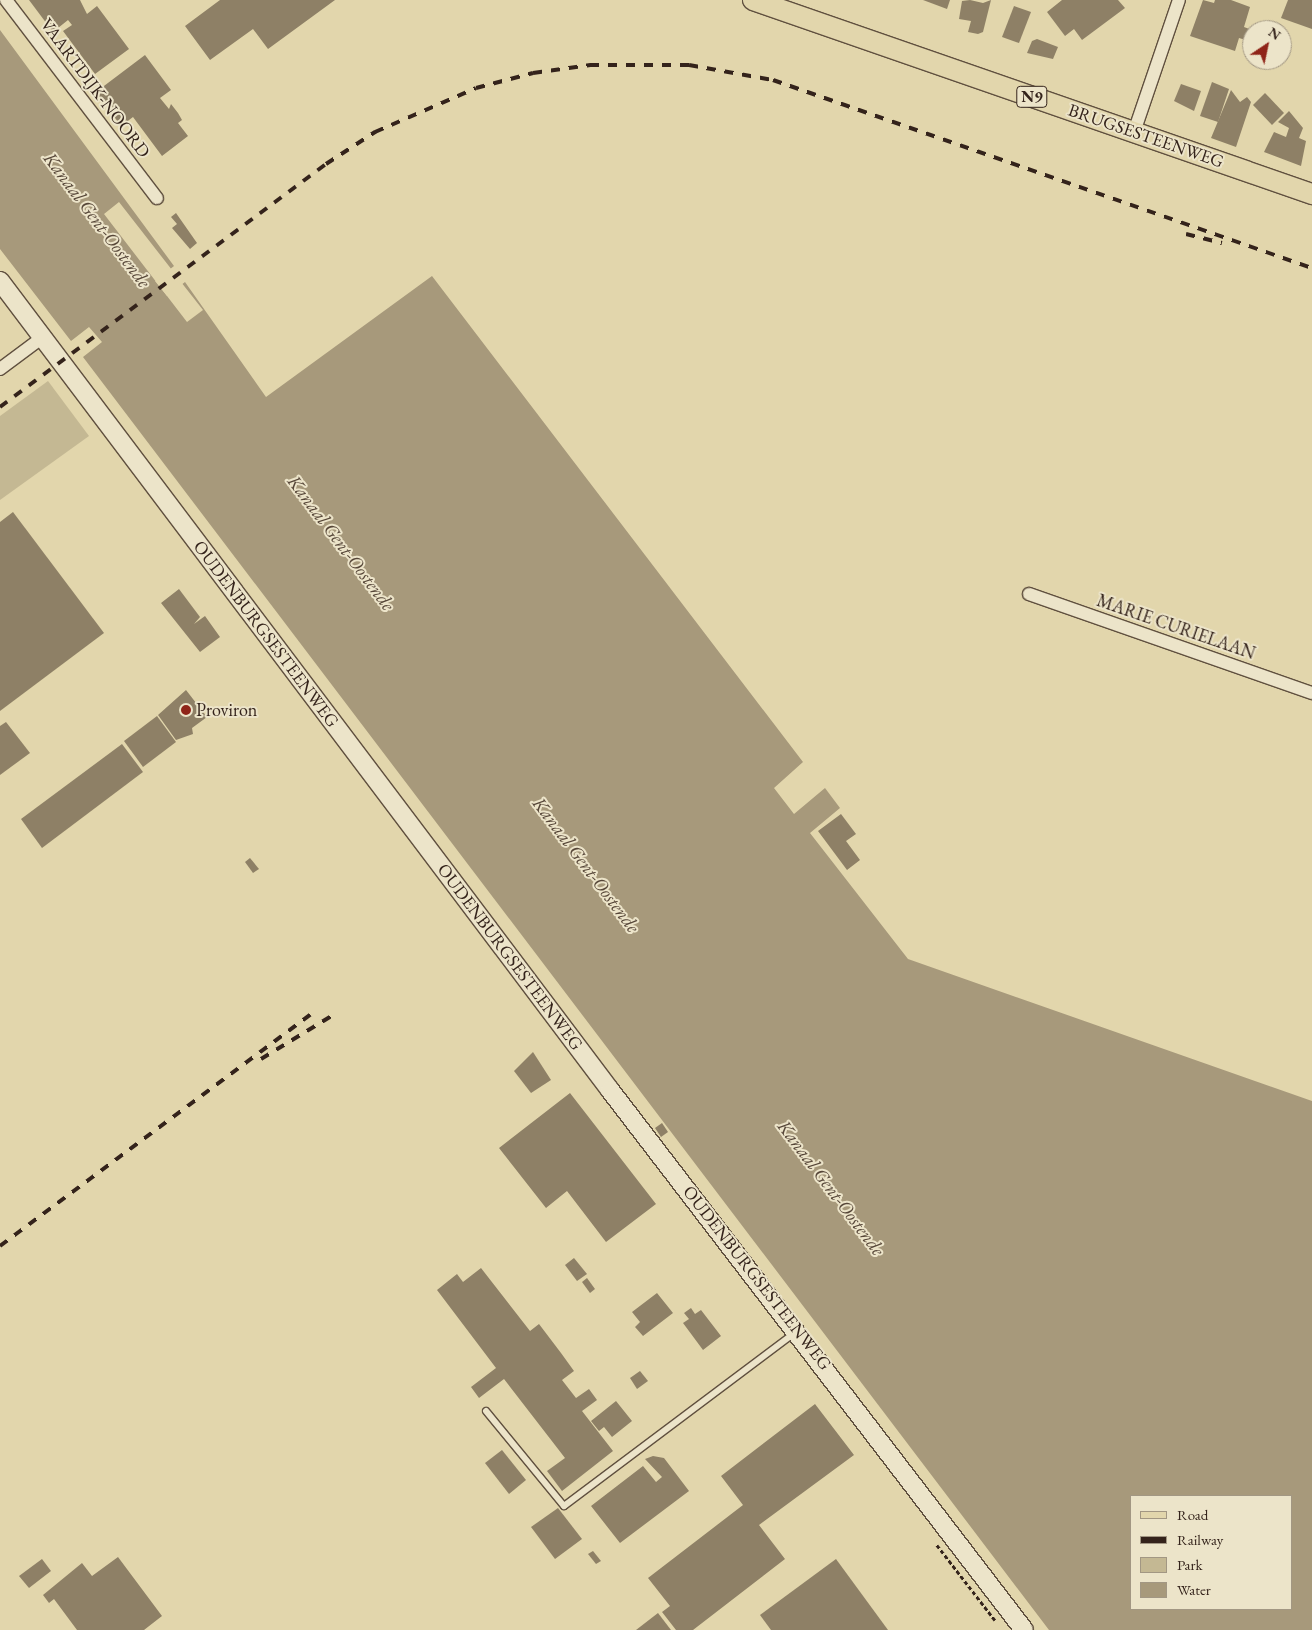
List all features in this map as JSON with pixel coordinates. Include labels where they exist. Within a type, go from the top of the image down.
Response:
[{"type":"main road","name":"BRUGSESTEENWEG","points":[[753,0],[1312,194]]},
{"type":"street","name":"VAARTDIJK-NOORD","points":[[6,0],[157,198]]},
{"type":"street","points":[[1134,132],[1179,0]]},
{"type":"street","name":"OUDENBURGSESTEENWEG","points":[[0,281],[610,1090],[797,1331],[1024,1630]]},
{"type":"street","points":[[0,369],[43,337]]},
{"type":"street","name":"MARIE CURIELAAN","points":[[1029,594],[1312,693]]},
{"type":"lane","points":[[486,1411],[564,1506],[797,1331]]},
{"type":"green space","points":[[48,381],[89,436],[0,500],[0,416]]},
{"type":"water","name":"Kanaal Gent-Oostende","points":[[0,30],[174,266],[155,281],[167,296],[185,282],[266,397],[432,276],[803,762],[774,788],[794,814],[825,788],[840,808],[810,833],[908,959],[1312,1101],[1312,1630],[1049,1630],[83,357],[102,342],[89,327],[71,341],[0,249]]},
{"type":"pier","points":[[119,202],[172,270],[158,281],[167,293],[181,282],[203,310],[187,322],[104,214]]},
{"type":"building","points":[[29,0],[80,0],[87,14],[97,6],[129,49],[95,74],[63,31],[72,25],[68,20],[53,32]]},
{"type":"building","points":[[220,0],[335,0],[268,49],[253,29],[210,60],[185,26]]},
{"type":"building","points":[[923,0],[950,0],[947,9]]},
{"type":"building","points":[[970,0],[983,3],[991,0],[983,32],[978,34],[968,32],[971,21],[959,19],[962,1]]},
{"type":"building","points":[[1062,0],[1118,0],[1125,8],[1082,40],[1074,29],[1065,36],[1047,12]]},
{"type":"building","points":[[1203,0],[1214,3],[1215,0],[1231,0],[1250,7],[1246,20],[1242,20],[1242,39],[1239,38],[1235,51],[1190,36]]},
{"type":"building","points":[[1288,0],[1312,0],[1312,29],[1292,22],[1292,20],[1281,18]]},
{"type":"building","points":[[1014,6],[1031,12],[1019,43],[1002,37]]},
{"type":"building","points":[[1037,39],[1058,47],[1053,59],[1027,53],[1032,41]]},
{"type":"building","points":[[145,55],[171,90],[160,98],[169,109],[171,104],[178,113],[182,120],[178,123],[188,136],[162,156],[133,117],[121,126],[96,92]]},
{"type":"building","points":[[1212,82],[1229,89],[1218,122],[1200,116]]},
{"type":"building","points":[[1181,84],[1201,91],[1194,111],[1174,101]]},
{"type":"building","points":[[1231,90],[1240,102],[1247,97],[1251,102],[1236,147],[1211,138]]},
{"type":"building","points":[[1265,93],[1284,113],[1272,125],[1253,105]]},
{"type":"building","points":[[1289,111],[1303,128],[1299,138],[1306,141],[1301,166],[1264,152],[1274,132],[1286,137],[1289,128],[1278,122]]},
{"type":"building","points":[[176,213],[197,243],[190,249],[172,228],[177,224],[171,217]]},
{"type":"building","points":[[13,512],[104,633],[0,711],[0,522]]},
{"type":"building","points":[[179,589],[200,617],[194,624],[205,616],[220,637],[200,652],[161,603]]},
{"type":"building","points":[[186,690],[207,717],[192,728],[193,734],[176,740],[158,715]]},
{"type":"building","points":[[157,716],[176,742],[143,767],[124,741]]},
{"type":"building","points":[[6,722],[30,753],[0,775],[0,726]]},
{"type":"building","points":[[122,744],[143,772],[42,848],[21,819]]},
{"type":"building","points":[[841,814],[856,834],[846,841],[860,860],[847,870],[818,831]]},
{"type":"building","points":[[250,858],[259,869],[253,873],[245,862]]},
{"type":"building","points":[[533,1052],[551,1080],[531,1093],[514,1071]]},
{"type":"building","points":[[570,1093],[656,1204],[606,1242],[567,1191],[546,1208],[499,1148]]},
{"type":"building","points":[[662,1123],[668,1132],[661,1137],[655,1128]]},
{"type":"building","points":[[574,1258],[587,1274],[577,1281],[565,1265]]},
{"type":"building","points":[[481,1268],[530,1331],[539,1324],[561,1353],[574,1371],[562,1380],[576,1398],[589,1389],[597,1400],[582,1411],[613,1451],[562,1491],[547,1471],[565,1458],[504,1379],[479,1398],[471,1387],[496,1368],[437,1290],[457,1274],[463,1282]]},
{"type":"building","points":[[587,1278],[595,1289],[590,1293],[582,1282]]},
{"type":"building","points":[[657,1293],[673,1313],[643,1336],[635,1327],[640,1322],[632,1312]]},
{"type":"building","points":[[691,1308],[695,1314],[701,1310],[721,1336],[703,1350],[683,1323],[689,1319],[684,1313]]},
{"type":"building","points":[[640,1371],[648,1381],[637,1389],[630,1378]]},
{"type":"building","points":[[616,1401],[632,1421],[612,1437],[604,1427],[599,1431],[591,1421]]},
{"type":"building","points":[[815,1404],[854,1455],[759,1525],[785,1559],[693,1630],[676,1630],[662,1612],[670,1606],[648,1578],[743,1505],[721,1476]]},
{"type":"building","points":[[502,1450],[526,1480],[509,1494],[485,1463]]},
{"type":"building","points":[[653,1456],[664,1458],[689,1491],[620,1543],[591,1506],[643,1466],[656,1482],[662,1477],[645,1459]]},
{"type":"building","points":[[558,1508],[582,1539],[555,1559],[531,1527]]},
{"type":"building","points":[[593,1551],[601,1561],[596,1564],[588,1554]]},
{"type":"building","points":[[118,1557],[162,1616],[144,1630],[77,1630],[54,1599],[49,1603],[43,1595],[82,1563],[92,1576]]},
{"type":"building","points":[[42,1559],[51,1571],[29,1588],[19,1576]]},
{"type":"building","points":[[836,1559],[888,1630],[771,1630],[760,1615]]},
{"type":"building","points":[[658,1613],[671,1630],[636,1630]]},
{"type":"railway","points":[[0,407],[326,164],[375,132],[476,88],[533,73],[590,65],[689,65],[773,80],[1312,268]]},
{"type":"railway","points":[[1186,234],[1222,243]]},
{"type":"railway","points":[[0,1246],[310,1015]]},
{"type":"railway","points":[[261,1059],[333,1015]]},
{"type":"place","name":"Proviron","points":[[186,710]]}]
